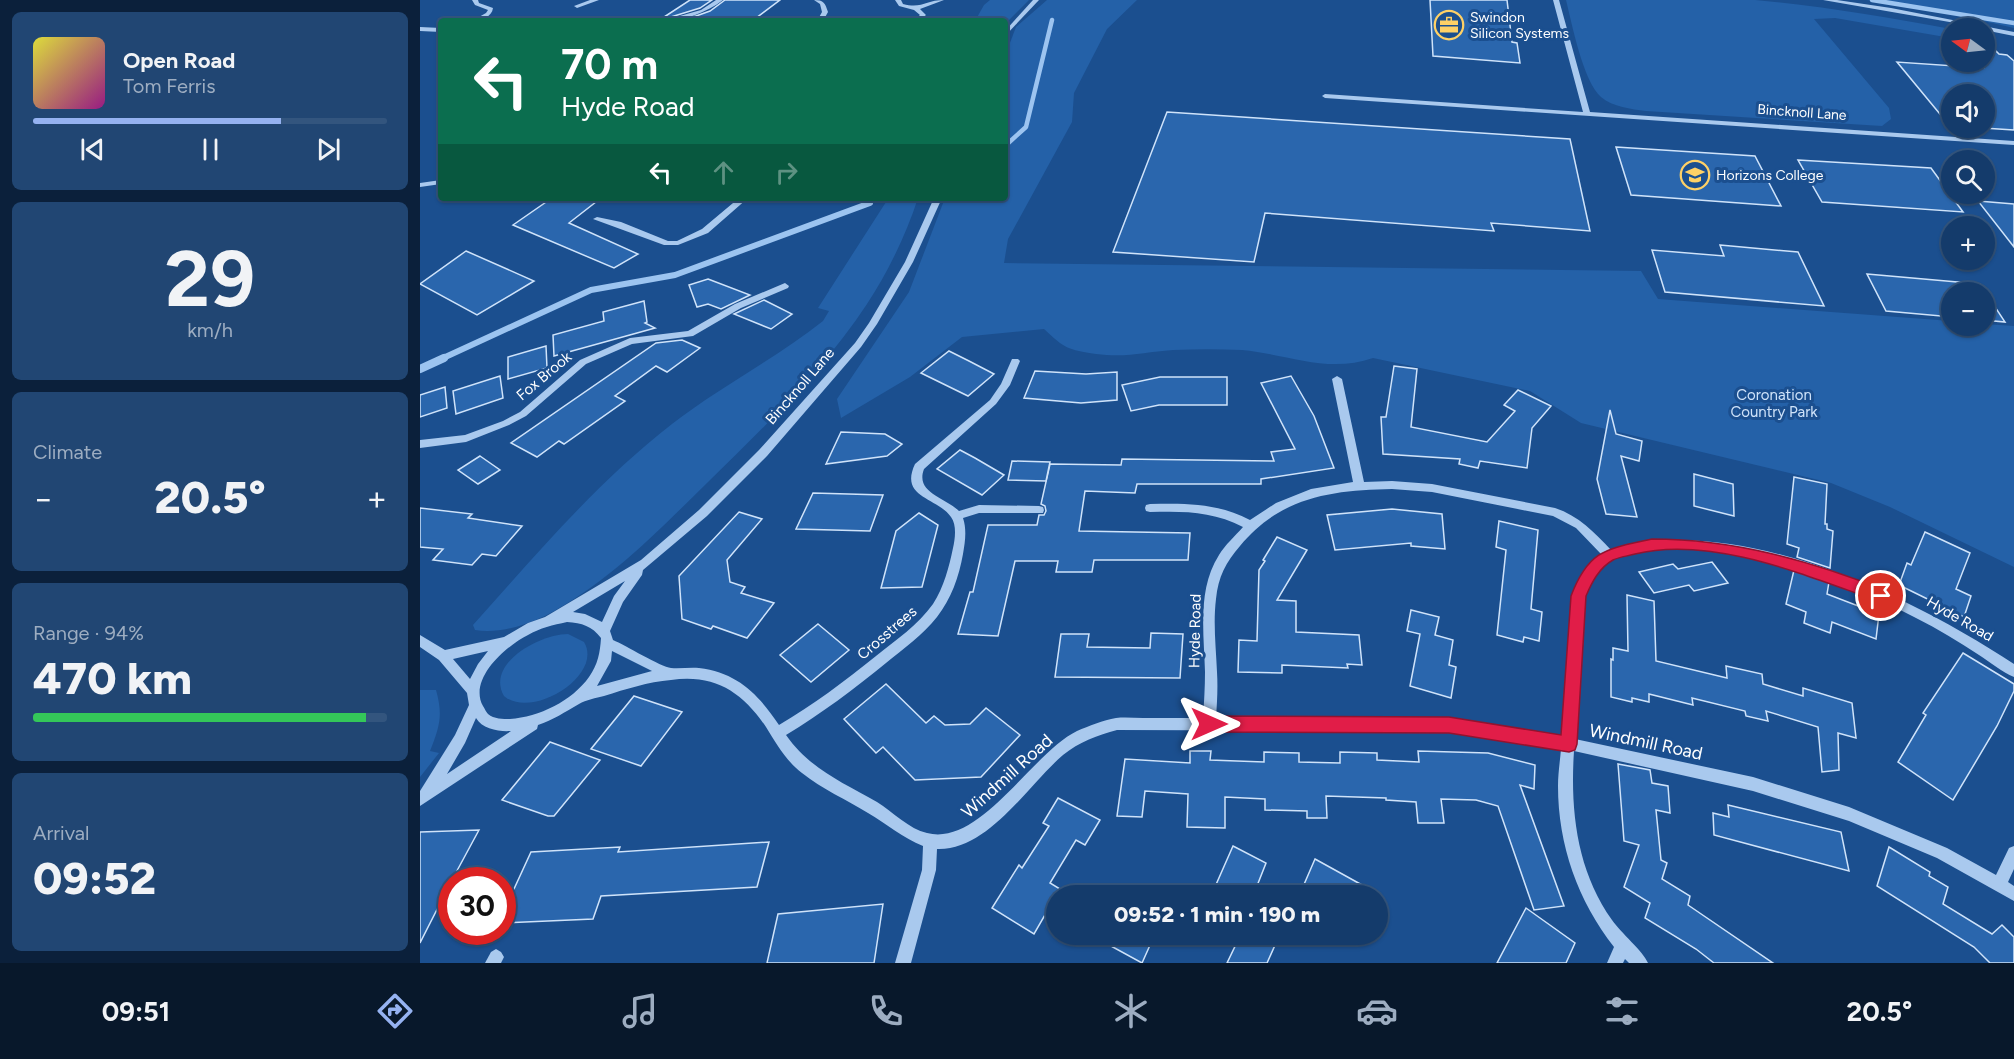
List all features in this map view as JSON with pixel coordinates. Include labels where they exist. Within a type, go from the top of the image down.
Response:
[{"type":"street","points":[[475,0],[477,4],[491,9],[488,14],[481,18]]},
{"type":"street","points":[[577,6],[596,0]]},
{"type":"street","points":[[675,18],[703,10],[720,0]]},
{"type":"street","points":[[817,0],[822,3],[825,12],[822,18]]},
{"type":"street","points":[[898,0],[901,5],[916,9],[923,15],[920,18]]},
{"type":"street","points":[[916,9],[941,0]]},
{"type":"street","points":[[1008,31],[1036,0]]},
{"type":"street","points":[[1556,0],[1587,114]]},
{"type":"street","points":[[1826,0],[2014,34]]},
{"type":"street","points":[[420,29],[438,30]]},
{"type":"street","name":"Bincknoll Lane","points":[[1325,96],[2014,143]]},
{"type":"street","points":[[420,185],[438,182]]},
{"type":"street","points":[[597,219],[618,224],[667,243],[678,243],[705,231],[740,201]]},
{"type":"street","name":"Bincknoll Lane","points":[[606,637],[618,599],[645,564],[703,513],[763,453],[858,345],[909,262],[937,201]]},
{"type":"street","name":"Fox Brook","points":[[420,444],[465,438],[506,423],[523,414],[583,362],[630,341],[690,334],[738,306],[785,286]]},
{"type":"street","points":[[1015,361],[1005,385],[993,402],[919,467],[915,475],[916,483],[920,491],[957,516],[979,509],[1039,510]]},
{"type":"street","points":[[1337,378],[1359,485]]},
{"type":"street","name":"Hyde Road","points":[[1209,724],[1211,595],[1215,577],[1222,559],[1251,526],[1278,505],[1293,498],[1318,490],[1359,485],[1450,490],[1557,513],[1579,525],[1609,555]]},
{"type":"street","points":[[1150,508],[1204,507],[1235,516],[1251,526]]},
{"type":"street","name":"Crosstrees","points":[[776,734],[841,693],[927,620],[942,598],[958,554],[960,528],[957,516]]},
{"type":"street","name":"Hyde Road","points":[[1640,963],[1622,947],[1579,875],[1566,811],[1579,596],[1588,573],[1609,555],[1652,544],[1692,544],[1766,557],[1801,566],[1862,588],[1921,615],[2014,670]]},
{"type":"street","name":"Bincknoll Lane","points":[[549,620],[645,564]]},
{"type":"street","points":[[542,719],[519,725],[499,725],[484,718],[475,707],[473,691],[484,665],[508,641],[528,628],[549,620],[567,617],[583,618],[595,623],[606,637],[667,674]]},
{"type":"street","points":[[577,699],[593,683],[603,666],[606,637]]},
{"type":"street","points":[[420,640],[443,656],[473,691]]},
{"type":"street","points":[[443,656],[482,649],[508,641]]},
{"type":"street","points":[[424,796],[542,719],[577,699],[667,674],[691,672],[710,675],[742,689],[759,707],[792,757],[807,770],[930,842],[929,870],[903,963]]},
{"type":"street","points":[[424,796],[460,739],[475,707]]},
{"type":"street","name":"Windmill Road","points":[[930,842],[945,843],[959,840],[972,832],[996,813],[1059,750],[1077,738],[1117,724],[1449,725],[1569,744],[1753,784],[1849,814],[1942,853],[2014,894]]},
{"type":"street","points":[[1999,884],[2014,853]]},
{"type":"street","points":[[1615,963],[1622,947]]},
{"type":"green space","points":[[990,0],[1029,0],[1008,21],[1008,18],[977,18],[984,5]]},
{"type":"green space","name":"Coronation Country Park","points":[[1047,0],[1137,0],[1107,29],[1074,93],[1072,122],[1008,239],[1004,263],[1641,271],[1658,299],[1941,320],[1941,336],[1995,336],[1995,325],[2014,326],[2014,567],[1890,507],[1831,483],[1581,423],[1530,391],[1373,358],[1340,364],[1324,364],[1259,352],[1216,349],[1107,355],[1067,347],[1044,329],[962,337],[910,377],[841,418],[837,399],[909,292],[944,201],[1008,201],[1008,48],[1016,27]]},
{"type":"green space","points":[[1566,0],[1755,0],[1853,12],[1941,27],[1941,36],[1835,18],[1814,19],[1889,108],[1891,119],[1882,126],[1646,111],[1622,107],[1601,97],[1589,78],[1579,52]]},
{"type":"green space","points":[[1866,0],[2014,0],[2014,28],[1995,24],[1995,18],[1970,18]]},
{"type":"green space","points":[[917,201],[896,253],[875,292],[850,329],[812,376],[749,442],[650,538],[589,589],[545,616],[528,623],[501,630],[475,630],[473,625],[544,546],[644,446],[690,411],[823,321],[829,311],[818,308],[886,202]]},
{"type":"green space","points":[[568,634],[584,642],[587,655],[584,668],[575,680],[547,698],[531,702],[516,702],[504,696],[500,684],[502,672],[509,662],[531,645],[557,635]]},
{"type":"green space","points":[[420,690],[436,690],[440,714],[430,751],[439,753],[420,777]]},
{"type":"building","points":[[690,0],[712,0],[700,8],[663,18]]},
{"type":"building","points":[[725,0],[780,0],[756,18],[690,18],[710,11]]},
{"type":"building","points":[[1430,0],[1507,0],[1512,42],[1517,43],[1520,63],[1433,56]]},
{"type":"building","points":[[1995,50],[1999,54],[2007,55],[2014,61],[2014,130],[1995,129],[1995,84],[1941,84],[1941,115],[1897,62],[1941,65],[1941,72],[1995,72]]},
{"type":"building","points":[[1167,112],[1570,139],[1590,231],[1491,223],[1494,231],[1265,213],[1254,262],[1113,252]]},
{"type":"building","name":"Horizons College","points":[[1616,147],[1755,156],[1781,206],[1631,195]]},
{"type":"building","points":[[1798,160],[1931,168],[1941,182],[1941,204],[1957,204],[1963,212],[1822,202]]},
{"type":"building","points":[[548,201],[597,201],[569,223],[638,254],[614,268],[513,225]]},
{"type":"building","points":[[1980,204],[2014,204],[2014,247],[1995,223],[1995,216],[1990,216]]},
{"type":"building","points":[[1720,245],[1798,252],[1824,306],[1665,292],[1652,250],[1724,256]]},
{"type":"building","points":[[466,251],[534,281],[477,315],[420,284]]},
{"type":"building","points":[[1867,274],[1957,282],[1941,282],[1941,316],[1886,311]]},
{"type":"building","points":[[708,279],[750,295],[721,309],[708,304],[697,307],[689,285]]},
{"type":"building","points":[[764,300],[792,314],[771,329],[734,314]]},
{"type":"building","points":[[644,301],[647,322],[645,323],[655,328],[554,356],[553,335],[604,321],[603,312]]},
{"type":"building","points":[[1995,307],[2005,322],[1995,321]]},
{"type":"building","points":[[682,340],[700,348],[667,372],[656,366],[615,396],[625,401],[564,444],[559,441],[537,457],[511,443],[656,343]]},
{"type":"building","points":[[546,346],[547,368],[508,379],[508,357]]},
{"type":"building","points":[[949,351],[994,374],[968,396],[921,373]]},
{"type":"building","points":[[1394,366],[1417,369],[1411,427],[1487,442],[1515,411],[1504,405],[1518,390],[1551,406],[1532,428],[1527,468],[1480,461],[1478,468],[1459,464],[1460,459],[1383,454],[1381,417],[1386,417]]},
{"type":"building","points":[[1035,371],[1086,374],[1117,372],[1117,400],[1081,403],[1024,398]]},
{"type":"building","points":[[500,376],[503,398],[456,414],[453,391]]},
{"type":"building","points":[[1291,376],[1314,416],[1334,468],[1261,479],[1261,484],[1137,484],[1135,493],[1085,491],[1079,531],[1190,533],[1188,560],[1094,560],[1092,572],[1056,572],[1058,561],[1015,561],[998,636],[958,634],[970,592],[973,592],[988,525],[1037,525],[1039,515],[1044,515],[1046,511],[1045,506],[1041,504],[1050,464],[1121,465],[1122,459],[1274,461],[1271,452],[1295,449],[1261,383]]},
{"type":"building","points":[[1160,377],[1227,377],[1227,405],[1159,405],[1131,411],[1122,385]]},
{"type":"building","points":[[445,387],[447,408],[420,417],[420,395]]},
{"type":"building","points":[[1610,410],[1616,434],[1642,441],[1639,461],[1621,456],[1637,517],[1606,514],[1597,479]]},
{"type":"building","points":[[841,432],[885,434],[902,444],[887,456],[826,464]]},
{"type":"building","points":[[960,450],[1004,475],[982,495],[937,469]]},
{"type":"building","points":[[480,456],[500,470],[478,484],[458,470]]},
{"type":"building","points":[[1012,461],[1050,462],[1046,481],[1008,480]]},
{"type":"building","points":[[1694,474],[1733,484],[1734,516],[1694,506]]},
{"type":"building","points":[[1794,477],[1827,484],[1825,524],[1827,524],[1827,529],[1833,531],[1830,568],[1797,557],[1799,548],[1787,544]]},
{"type":"building","points":[[813,493],[883,495],[870,531],[796,529]]},
{"type":"building","points":[[420,508],[472,514],[468,518],[522,526],[496,556],[482,554],[472,565],[433,560],[443,549],[420,547]]},
{"type":"building","points":[[1392,509],[1442,514],[1445,549],[1411,546],[1411,543],[1335,550],[1327,515]]},
{"type":"building","points":[[739,512],[762,519],[727,560],[730,582],[745,587],[741,593],[774,603],[747,638],[713,626],[711,629],[682,619],[679,576]]},
{"type":"building","points":[[919,513],[938,525],[922,587],[881,588],[896,531]]},
{"type":"building","points":[[1499,521],[1538,530],[1531,609],[1542,612],[1539,641],[1524,637],[1523,642],[1497,635],[1506,550],[1496,547]]},
{"type":"building","points":[[1925,532],[1970,553],[1956,589],[1971,596],[1964,617],[1899,585],[1907,563],[1911,565]]},
{"type":"building","points":[[1277,537],[1307,550],[1277,600],[1296,601],[1296,632],[1359,635],[1362,665],[1347,664],[1348,668],[1282,665],[1282,673],[1238,672],[1239,640],[1257,641],[1259,570]]},
{"type":"building","points":[[1712,562],[1728,583],[1694,591],[1689,585],[1654,593],[1639,572],[1673,564],[1678,569]]},
{"type":"building","points":[[1794,570],[1829,582],[1827,594],[1879,614],[1876,639],[1832,622],[1830,633],[1804,623],[1806,612],[1786,604]]},
{"type":"building","points":[[1627,595],[1654,601],[1656,661],[1727,678],[1726,666],[1762,674],[1763,684],[1803,696],[1803,688],[1852,703],[1856,738],[1838,733],[1839,770],[1822,772],[1818,727],[1766,711],[1768,721],[1746,716],[1745,711],[1692,698],[1693,705],[1649,694],[1649,702],[1632,698],[1632,702],[1611,697],[1613,648],[1628,651]]},
{"type":"building","points":[[1411,610],[1439,617],[1435,635],[1453,640],[1449,665],[1456,667],[1451,698],[1410,686],[1420,634],[1407,631]]},
{"type":"building","points":[[818,624],[849,650],[811,682],[780,655]]},
{"type":"building","points":[[1151,633],[1183,634],[1180,678],[1055,677],[1061,634],[1089,634],[1087,647],[1150,648]]},
{"type":"building","points":[[1963,653],[2014,684],[2014,691],[1997,726],[1953,800],[1898,762],[1926,715],[1923,713]]},
{"type":"building","points":[[886,684],[926,723],[934,716],[945,725],[970,724],[986,708],[1020,735],[981,777],[915,780],[883,747],[876,753],[844,719]]},
{"type":"building","points":[[634,696],[682,712],[641,766],[591,749]]},
{"type":"building","points":[[550,742],[600,760],[554,816],[502,800]]},
{"type":"building","points":[[1190,751],[1211,751],[1210,760],[1264,762],[1264,752],[1299,753],[1299,762],[1340,763],[1340,752],[1377,753],[1377,760],[1419,762],[1418,751],[1488,753],[1535,765],[1534,789],[1520,785],[1564,906],[1534,910],[1498,806],[1476,800],[1441,799],[1444,823],[1418,823],[1416,802],[1386,800],[1386,798],[1326,796],[1327,818],[1307,818],[1307,811],[1265,810],[1265,799],[1225,797],[1225,828],[1187,827],[1188,794],[1145,791],[1142,817],[1117,816],[1125,759],[1190,763]]},
{"type":"building","points":[[1618,764],[1650,770],[1652,783],[1668,786],[1670,813],[1656,810],[1661,860],[1667,863],[1662,879],[1690,896],[1688,905],[1773,963],[1714,963],[1696,949],[1645,918],[1650,903],[1624,887],[1639,845],[1624,841]]},
{"type":"building","points":[[1058,798],[1100,820],[1085,845],[1076,840],[1050,883],[1053,885],[1046,885],[1046,913],[1034,934],[992,908],[1019,865],[1022,868],[1049,826],[1043,823]]},
{"type":"building","points":[[1728,805],[1841,832],[1849,871],[1714,835],[1713,813],[1729,817]]},
{"type":"building","points":[[479,830],[459,867],[438,867],[438,908],[420,943],[420,832]]},
{"type":"building","points":[[769,842],[757,887],[601,896],[593,919],[516,922],[516,885],[531,852],[620,847],[618,852]]},
{"type":"building","points":[[1233,846],[1266,863],[1257,885],[1216,885]]},
{"type":"building","points":[[1889,847],[1930,872],[1929,876],[1948,887],[1943,904],[1992,934],[2002,925],[2014,937],[2014,963],[1990,963],[1974,947],[1877,886]]},
{"type":"building","points":[[1315,859],[1362,885],[1304,885]]},
{"type":"building","points":[[883,904],[874,963],[767,963],[778,914]]},
{"type":"building","points":[[1526,908],[1575,943],[1566,963],[1497,963]]},
{"type":"building","points":[[1109,945],[1150,945],[1142,963]]},
{"type":"building","points":[[1236,945],[1275,945],[1267,963],[1227,963]]},
{"type":"waterway","points":[[1872,0],[2014,23]]},
{"type":"waterway","points":[[1008,143],[1026,127],[1052,20]]},
{"type":"waterway","points":[[441,359],[591,290],[675,275],[870,203]]},
{"type":"waterway","points":[[420,369],[444,358]]},
{"type":"place","name":"Swindon Silicon Systems","points":[[1449,25]]},
{"type":"place","name":"Horizons College","points":[[1695,175]]},
{"type":"route","points":[[1209,724],[1449,725],[1569,744],[1579,596],[1588,573],[1598,562],[1609,555],[1652,544],[1692,544],[1766,557],[1834,577],[1881,596]]}]
